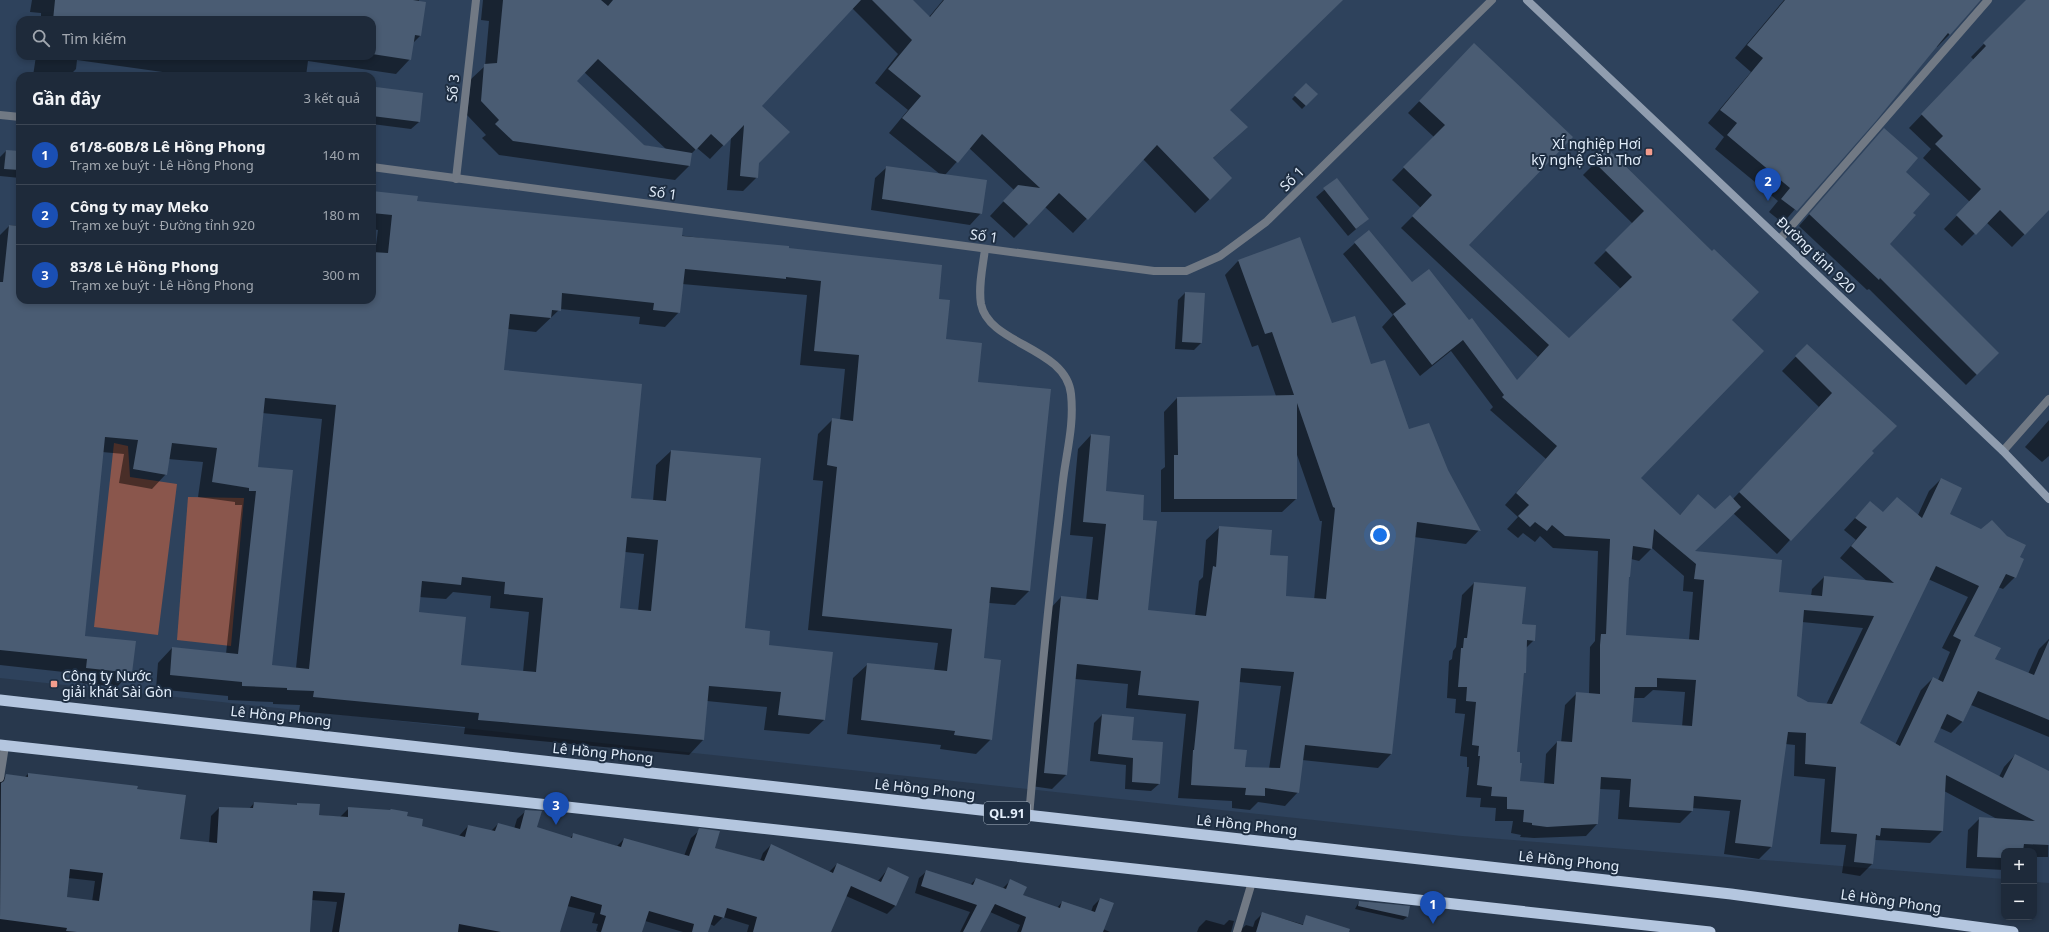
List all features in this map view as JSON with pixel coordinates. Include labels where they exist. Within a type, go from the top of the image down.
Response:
[{"type":"highway","name":"Lê Hồng Phong","points":[[0,700],[1731,894],[2013,932]]},
{"type":"highway","points":[[3,745],[1710,932]]},
{"type":"main road","name":"Đường tỉnh 920","points":[[1527,0],[2003,451],[2049,499]]},
{"type":"street","name":"Số 3","points":[[456,179],[476,0]]},
{"type":"street","name":"Số 1","points":[[376,168],[1154,271],[1186,271],[1220,256],[1266,222],[1492,0]]},
{"type":"street","points":[[1780,239],[1988,0]]},
{"type":"street","points":[[0,115],[16,117]]},
{"type":"street","points":[[985,249],[981,285],[981,305],[989,320],[1013,340],[1045,356],[1062,372],[1071,392],[1072,430],[1064,473],[1044,644],[1029,816]]},
{"type":"street","points":[[2003,451],[2049,399]]},
{"type":"street","points":[[0,778],[3,745]]},
{"type":"street","points":[[1237,932],[1252,882]]},
{"type":"shaded area","points":[[0,0],[2049,0],[2049,883],[2037,882],[2037,848],[2001,848],[2001,879],[1462,836],[0,678]]},
{"type":"shaded area","points":[[114,443],[128,446],[130,477],[177,484],[158,635],[94,627]]},
{"type":"shaded area","points":[[188,497],[244,498],[231,646],[177,640]]},
{"type":"building","points":[[55,0],[413,0],[426,2],[421,36],[415,35],[411,60],[376,55],[376,16],[53,16]]},
{"type":"building","points":[[503,0],[601,0],[608,6],[613,0],[861,0],[762,106],[790,132],[759,163],[758,178],[740,176],[744,125],[724,146],[711,134],[696,150],[598,59],[577,81],[644,145],[692,153],[690,166],[513,141],[495,124],[499,120],[481,101],[484,64],[497,63]]},
{"type":"building","points":[[872,0],[913,0],[930,17],[944,0],[1343,0],[1230,110],[1248,127],[1213,158],[1232,178],[1210,200],[1157,145],[1088,220],[1059,193],[1029,225],[1003,201],[1018,185],[1040,188],[982,134],[958,163],[902,118],[921,96],[888,69],[912,40]]},
{"type":"building","points":[[1785,0],[1981,0],[1950,35],[1948,33],[1876,121],[1797,211],[1781,199],[1790,188],[1727,135],[1737,123],[1720,110],[1763,58],[1747,45]]},
{"type":"building","points":[[2026,0],[2049,0],[2049,210],[2025,235],[2000,210],[1976,235],[1956,215],[1981,189],[1935,144],[1943,136],[1921,114],[1986,46],[1983,43]]},
{"type":"building","points":[[1474,43],[1573,137],[1469,245],[1569,338],[1632,277],[1605,250],[1644,211],[1594,162],[1608,149],[1712,251],[1714,249],[1759,292],[1732,320],[1764,351],[1641,478],[1680,515],[1698,494],[1715,509],[1730,495],[1741,507],[1695,551],[1782,560],[1779,592],[1822,596],[1824,576],[1894,583],[1851,546],[1867,527],[1855,518],[1870,501],[1883,512],[1897,497],[1922,518],[1941,478],[1962,488],[1950,514],[1981,529],[1992,520],[2007,536],[2026,545],[2020,557],[2024,559],[2016,578],[2006,574],[1974,636],[2001,648],[1995,659],[2034,675],[2049,640],[2049,720],[1978,691],[1963,722],[1947,714],[1934,742],[2003,778],[2015,754],[2049,771],[2049,845],[2024,844],[2023,848],[2001,848],[2001,858],[1977,857],[1979,817],[2035,821],[1946,775],[1943,831],[1881,828],[1880,836],[1876,835],[1873,864],[1854,862],[1857,834],[1831,832],[1836,767],[1805,764],[1806,733],[1788,732],[1772,847],[1735,843],[1741,800],[1694,796],[1693,811],[1629,807],[1631,779],[1601,777],[1598,824],[1547,827],[1523,822],[1524,810],[1507,809],[1507,797],[1491,796],[1492,787],[1477,785],[1480,756],[1478,756],[1479,746],[1472,745],[1476,702],[1466,701],[1467,687],[1458,687],[1461,648],[1463,648],[1464,638],[1467,638],[1474,582],[1526,587],[1522,624],[1536,625],[1535,641],[1527,640],[1526,673],[1524,673],[1517,752],[1520,752],[1520,763],[1522,763],[1520,781],[1554,784],[1557,741],[1572,742],[1576,692],[1600,694],[1600,645],[1601,634],[1606,634],[1610,539],[1565,536],[1552,525],[1547,531],[1535,522],[1530,527],[1518,516],[1529,505],[1516,493],[1557,446],[1502,397],[1504,395],[1463,340],[1432,365],[1393,314],[1406,304],[1354,242],[1369,230],[1412,282],[1429,269],[1469,320],[1472,318],[1517,380],[1549,345],[1412,216],[1432,195],[1403,167],[1445,125],[1419,101]],"holes":[[[1654,529],[1696,564],[1694,579],[1704,580],[1699,640],[1626,635],[1629,577],[1633,546],[1652,549]],[[1936,566],[1979,586],[1953,636],[1961,640],[1943,682],[1933,677],[1900,746],[1860,723]],[[1804,610],[1874,616],[1832,704],[1808,702],[1797,696]],[[1657,678],[1696,680],[1692,726],[1632,722],[1635,687],[1657,687]]]},
{"type":"building","points":[[1306,83],[1318,94],[1306,106],[1294,95]]},
{"type":"building","points":[[376,87],[423,93],[420,122],[376,116]]},
{"type":"building","points":[[1884,128],[1918,158],[1906,172],[1930,194],[1913,213],[1916,215],[1890,244],[1999,353],[1977,375],[1880,278],[1879,280],[1809,214]]},
{"type":"building","points":[[6,150],[16,151],[16,170],[4,169]]},
{"type":"building","points":[[886,166],[987,180],[982,214],[882,199]]},
{"type":"building","points":[[1337,178],[1369,219],[1356,229],[1323,188]]},
{"type":"building","points":[[376,191],[418,196],[417,201],[683,228],[682,236],[789,246],[789,248],[942,265],[939,299],[950,300],[946,339],[982,343],[978,382],[1051,389],[1030,591],[991,587],[984,658],[1001,660],[992,740],[954,735],[955,731],[861,720],[867,663],[947,671],[952,629],[822,616],[837,467],[827,465],[832,418],[853,421],[859,355],[814,351],[821,281],[786,277],[786,279],[685,269],[680,313],[653,310],[654,303],[562,293],[561,311],[552,310],[551,318],[510,314],[504,370],[642,384],[631,498],[666,501],[671,450],[761,458],[745,628],[770,631],[769,645],[833,652],[825,720],[778,715],[781,692],[709,686],[704,740],[478,720],[479,713],[313,697],[314,691],[242,686],[242,682],[170,675],[172,647],[238,654],[256,491],[249,491],[249,488],[212,482],[217,448],[172,443],[167,475],[133,469],[138,440],[105,437],[85,636],[136,641],[132,673],[86,668],[87,659],[0,650],[0,282],[3,282],[9,225],[16,226],[16,304],[376,304],[376,252],[388,253],[392,215],[376,213]],"holes":[[[265,398],[336,405],[309,669],[272,665],[293,470],[258,467]],[[627,537],[658,540],[651,611],[620,608]],[[462,577],[505,582],[504,594],[543,598],[536,672],[461,665],[466,617],[419,612],[422,581],[461,585]]]},
{"type":"building","points":[[1300,237],[1332,323],[1355,316],[1371,364],[1385,360],[1409,429],[1429,423],[1448,470],[1481,531],[1417,522],[1392,754],[1305,745],[1299,793],[1265,788],[1265,796],[1245,795],[1246,788],[1191,785],[1193,750],[1199,701],[1138,695],[1141,671],[1077,664],[1067,775],[1044,773],[1061,596],[1098,600],[1106,524],[1083,522],[1091,434],[1110,436],[1106,491],[1144,495],[1143,520],[1157,521],[1148,610],[1206,616],[1213,566],[1216,567],[1219,526],[1272,530],[1270,555],[1288,556],[1286,596],[1326,599],[1335,508],[1333,507],[1297,403],[1297,499],[1174,499],[1174,455],[1178,455],[1177,397],[1294,395],[1272,332],[1265,334],[1238,260]],"holes":[[[1241,668],[1294,672],[1280,768],[1245,767],[1247,750],[1234,749]]]},
{"type":"building","points":[[1185,292],[1205,293],[1202,343],[1182,342]]},
{"type":"building","points":[[1807,344],[1897,426],[1872,451],[1874,453],[1791,541],[1739,492],[1832,393],[1795,356]]},
{"type":"building","points":[[1102,714],[1134,717],[1132,740],[1163,742],[1160,784],[1132,782],[1133,758],[1098,754]]},
{"type":"building","points":[[28,773],[138,786],[137,789],[186,795],[180,839],[217,843],[219,807],[253,808],[254,802],[297,805],[297,803],[320,804],[319,815],[348,817],[348,807],[391,809],[408,812],[407,816],[423,819],[422,826],[465,837],[468,825],[495,831],[498,823],[520,829],[525,810],[542,811],[537,827],[572,838],[573,833],[621,847],[624,838],[689,856],[699,828],[720,831],[715,848],[764,861],[771,844],[833,873],[837,863],[881,882],[888,867],[909,877],[896,906],[851,886],[831,932],[753,932],[757,917],[727,908],[724,918],[714,915],[708,932],[692,932],[694,924],[649,911],[642,932],[601,932],[606,916],[600,914],[602,905],[571,896],[560,932],[501,932],[459,924],[458,932],[339,932],[345,893],[313,891],[310,932],[66,931],[67,928],[0,919],[1,783],[4,781],[6,774],[28,777]],"holes":[[[70,869],[103,873],[99,901],[67,897]]]},
{"type":"building","points":[[926,870],[973,885],[976,878],[1006,889],[1010,879],[1027,887],[1023,895],[1060,908],[1062,901],[1095,912],[1100,898],[1114,903],[1103,932],[1021,932],[1026,917],[995,904],[980,932],[963,932],[977,905],[921,886]]},
{"type":"building","points":[[1359,901],[1410,906],[1408,917],[1358,906]]},
{"type":"building","points":[[1262,912],[1303,925],[1306,915],[1350,929],[1349,932],[1256,932]]},
{"type":"place","name":"XÍ nghiệp Hơi kỹ nghệ Cần Thơ","points":[[1649,152]]},
{"type":"place","name":"Công ty may Meko","points":[[1768,201]]},
{"type":"place","name":"Công ty Nước giải khát Sài Gòn","points":[[54,684]]},
{"type":"place","name":"83/8 Lê Hồng Phong","points":[[556,825]]},
{"type":"place","name":"61/8-60B/8 Lê Hồng Phong","points":[[1433,924]]}]
